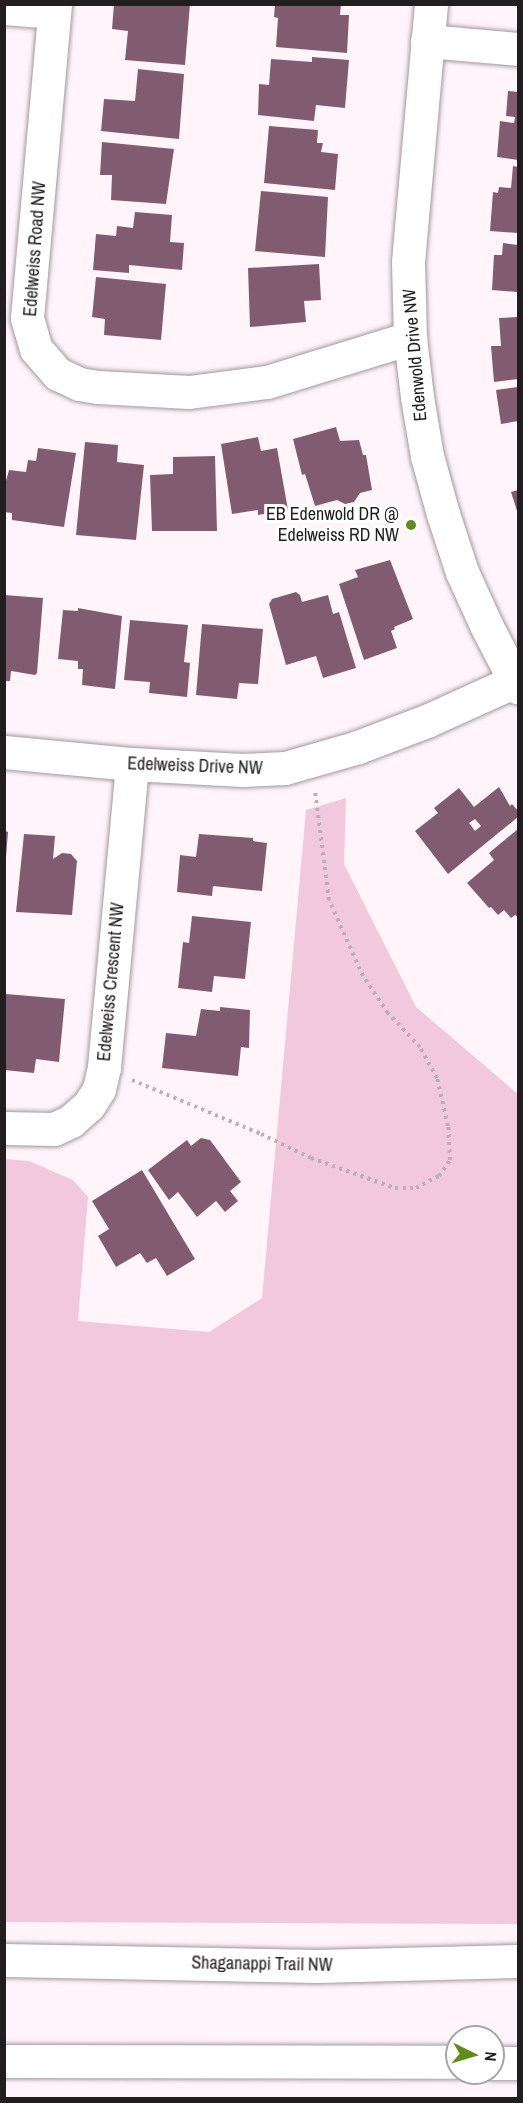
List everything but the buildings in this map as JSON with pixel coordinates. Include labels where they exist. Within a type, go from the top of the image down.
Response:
[{"type":"street","name":"Edenwold Drive NW","points":[[430,4],[408,262],[410,338],[427,456],[443,514],[462,572],[517,684]]},
{"type":"street","points":[[4,8],[54,8]]},
{"type":"street","name":"Edelweiss Road NW","points":[[54,8],[27,318],[36,349],[58,374],[79,384],[98,387],[189,392],[267,382],[410,338]]},
{"type":"street","points":[[427,41],[519,49]]},
{"type":"street","name":"Edelweiss Drive NW","points":[[4,752],[132,764],[242,770],[285,768],[358,747],[517,684]]},
{"type":"street","name":"Edelweiss Crescent NW","points":[[4,1128],[54,1129],[71,1121],[89,1105],[99,1089],[104,1067],[132,764]]},
{"type":"street","name":"Shaganappi Trail NW","points":[[4,1960],[317,1966],[519,1961]]},
{"type":"street","points":[[4,2061],[445,2062]]},
{"type":"path","points":[[104,1067],[261,1134],[311,1158],[395,1188],[416,1188],[439,1176],[450,1160],[448,1126],[437,1078],[420,1047],[388,1013],[363,976],[330,900],[312,760]]},
{"type":"shaded area","points":[[346,798],[344,864],[416,1007],[518,1094],[518,1924],[5,1922],[5,1159],[29,1161],[73,1180],[88,1197],[78,1321],[209,1332],[262,1298],[306,810]]},
{"type":"place","name":"EB Edenwold DR @ Edelweiss RD NW","points":[[411,525]]}]
